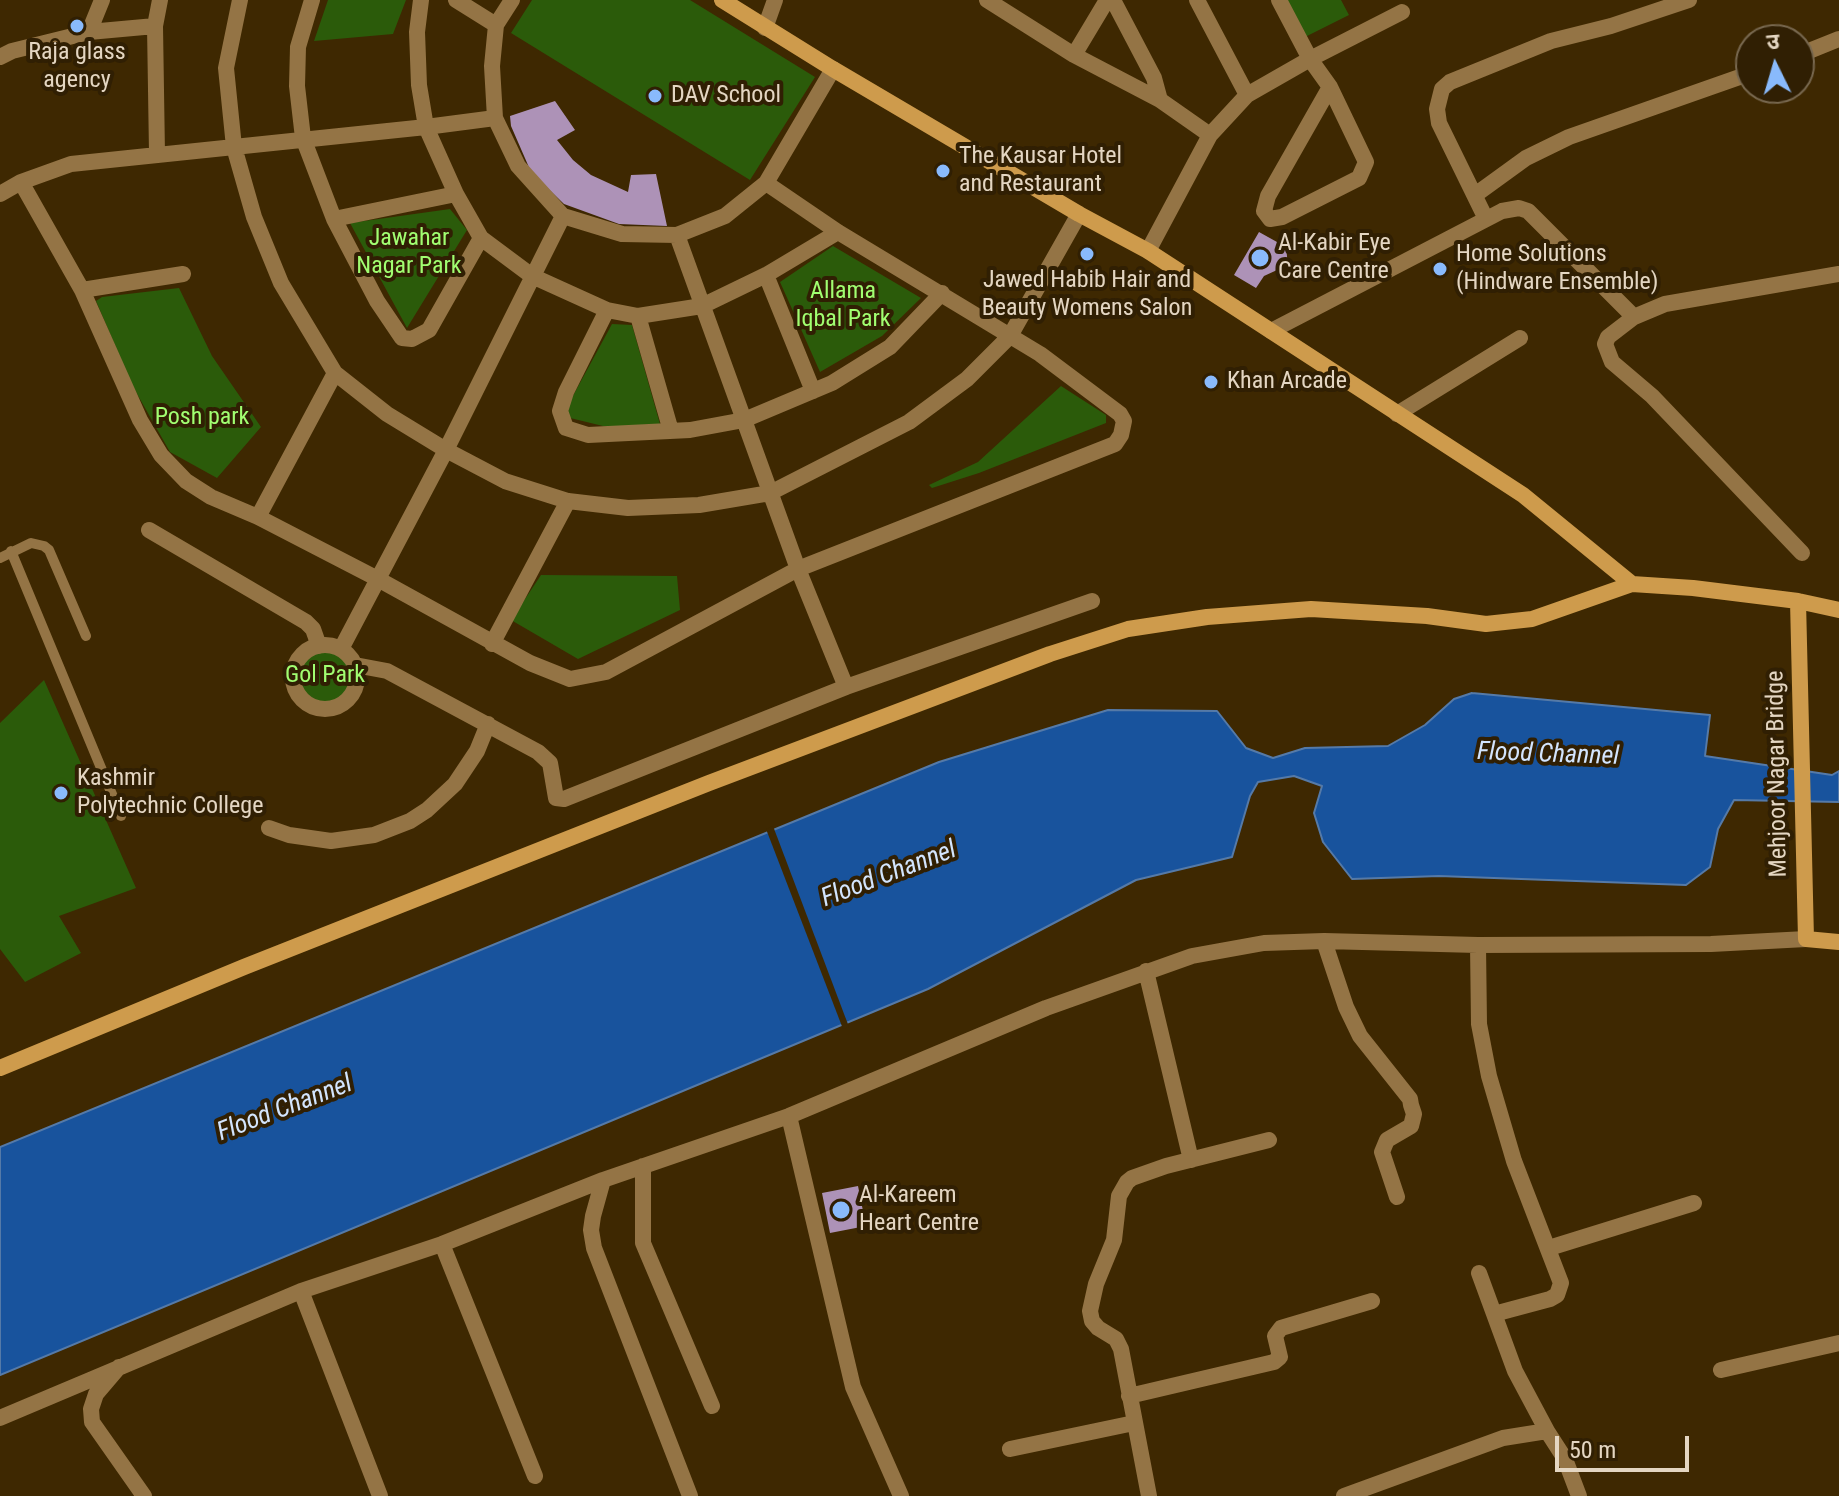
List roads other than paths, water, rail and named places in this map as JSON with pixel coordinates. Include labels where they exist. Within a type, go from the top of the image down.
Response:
[{"type":"main road","points":[[722,0],[1079,214],[1148,251],[1523,495],[1632,584]]},
{"type":"main road","points":[[0,1068],[259,961],[709,783],[1050,654],[1128,629],[1207,617],[1311,609],[1427,616],[1486,624],[1532,619],[1632,584],[1798,601],[1839,610]]},
{"type":"main road","name":"Mehjoor Nagar Bridge","points":[[1798,601],[1806,939]]},
{"type":"main road","points":[[1806,939],[1839,942]]},
{"type":"street","points":[[89,32],[102,0]]},
{"type":"street","points":[[157,154],[155,26],[160,0]]},
{"type":"street","points":[[240,0],[226,68],[234,147],[254,217],[281,283],[335,373],[387,414],[446,450],[505,481],[568,501],[628,508],[699,505],[770,493],[909,422],[967,379],[1010,336],[1079,214]]},
{"type":"street","points":[[312,0],[298,47],[297,86],[303,138],[334,219],[394,331],[405,340],[429,330],[481,238]]},
{"type":"street","points":[[421,0],[417,32],[419,85],[426,127],[456,194],[481,238],[532,276],[607,310],[638,316],[702,306],[766,275],[838,232]]},
{"type":"street","points":[[456,0],[496,25]]},
{"type":"street","points":[[512,0],[496,25],[492,66],[495,118],[518,166],[563,216],[622,234],[677,235],[725,216],[766,183],[833,69]]},
{"type":"street","points":[[765,28],[775,0]]},
{"type":"street","points":[[987,0],[1074,55],[1160,100],[1210,135]]},
{"type":"street","points":[[1074,55],[1110,0],[1154,78],[1160,100]]},
{"type":"street","points":[[1197,0],[1247,95]]},
{"type":"street","points":[[1279,0],[1310,59],[1330,87],[1363,152],[1365,170],[1359,178],[1282,217],[1270,219],[1264,211],[1268,196],[1330,87]]},
{"type":"street","points":[[1486,219],[1439,123],[1437,109],[1442,89],[1450,82],[1551,41],[1611,26],[1657,5],[1689,0]]},
{"type":"street","points":[[1148,251],[1210,135],[1247,95],[1402,12]]},
{"type":"street","points":[[0,57],[12,51],[89,32],[155,26]]},
{"type":"street","points":[[1815,49],[1839,39]]},
{"type":"street","points":[[1475,195],[1526,158],[1569,137],[1735,79]]},
{"type":"street","points":[[0,194],[21,182],[71,164],[495,118]]},
{"type":"street","points":[[21,182],[82,290],[140,420],[161,455],[186,481],[211,497],[258,517],[376,578],[492,644],[570,679],[592,676],[627,663],[798,569],[1115,444],[1124,427],[1120,414],[1010,336],[838,232],[766,183]]},
{"type":"street","points":[[334,219],[456,194]]},
{"type":"street","points":[[1271,331],[1486,219],[1511,209],[1528,211],[1634,317]]},
{"type":"street","points":[[341,649],[446,450],[563,216]]},
{"type":"street","points":[[677,235],[798,569],[846,687]]},
{"type":"street","points":[[82,290],[183,274]]},
{"type":"street","points":[[1802,553],[1652,396],[1612,362],[1606,350],[1606,341],[1634,317],[1665,304],[1839,274]]},
{"type":"street","points":[[766,275],[813,391]]},
{"type":"street","points":[[607,310],[562,401],[561,420],[573,432],[588,435],[671,431],[744,420],[832,383],[890,347],[942,293]]},
{"type":"street","points":[[638,316],[671,431]]},
{"type":"street","points":[[1397,414],[1520,338]]},
{"type":"street","points":[[258,517],[335,373]]},
{"type":"street","points":[[492,644],[568,501]]},
{"type":"street","points":[[149,530],[306,622],[313,629],[319,646]]},
{"type":"street","points":[[355,665],[387,671],[546,758],[552,768],[556,798],[564,799],[846,687],[1092,601]]},
{"type":"street","points":[[330,645],[341,649],[355,665],[356,687],[342,704],[321,708],[310,705],[295,689],[293,678],[300,657],[319,646],[330,645]]},
{"type":"street","points":[[269,828],[289,835],[331,841],[374,835],[410,821],[442,798],[455,784],[477,751],[488,724]]},
{"type":"street","points":[[0,1418],[301,1291],[442,1244],[603,1180],[789,1116],[1046,1008],[1192,956],[1233,947],[1324,941],[1478,945],[1711,944],[1806,939]]},
{"type":"street","points":[[1324,941],[1346,1007],[1360,1036],[1410,1099],[1414,1114],[1411,1126],[1387,1140],[1382,1152],[1397,1197]]},
{"type":"street","points":[[1478,945],[1479,1024],[1489,1076],[1514,1161],[1560,1276],[1561,1288],[1557,1295],[1494,1314]]},
{"type":"street","points":[[1146,971],[1191,1160]]},
{"type":"street","points":[[789,1116],[853,1387],[901,1496]]},
{"type":"street","points":[[1149,1496],[1121,1349],[1116,1339],[1092,1321],[1091,1297],[1111,1250],[1117,1205],[1127,1182],[1132,1178],[1269,1140]]},
{"type":"street","points":[[643,1166],[643,1243],[712,1406]]},
{"type":"street","points":[[603,1180],[591,1230],[594,1248],[690,1496]]},
{"type":"street","points":[[1549,1248],[1694,1203]]},
{"type":"street","points":[[442,1244],[535,1476]]},
{"type":"street","points":[[1479,1273],[1515,1371],[1565,1459],[1579,1496]]},
{"type":"street","points":[[301,1291],[380,1496]]},
{"type":"street","points":[[1129,1396],[1274,1362],[1280,1357],[1275,1336],[1281,1328],[1372,1301]]},
{"type":"street","points":[[1721,1370],[1839,1343]]},
{"type":"street","points":[[121,1365],[96,1394],[92,1422],[144,1496]]},
{"type":"street","points":[[1010,1449],[1134,1423]]},
{"type":"street","points":[[1344,1496],[1503,1438],[1547,1431]]},
{"type":"lane","points":[[0,558],[31,543],[49,550],[86,636]]},
{"type":"lane","points":[[11,551],[121,816]]},
{"type":"water","name":"Flood Channel","points":[[1472,693],[1710,715],[1705,756],[1832,775],[1839,771],[1839,802],[1734,800],[1718,829],[1710,867],[1686,885],[1439,876],[1352,879],[1323,842],[1314,813],[1322,786],[1294,776],[1258,782],[1250,796],[1232,857],[1136,880],[928,989],[0,1375],[0,1147],[939,762],[1108,710],[1217,711],[1246,748],[1273,758],[1305,748],[1388,746],[1425,725],[1454,699]]},
{"type":"place","name":"Raja glass agency","points":[[77,26]]},
{"type":"place","name":"DAV School","points":[[655,96]]},
{"type":"place","name":"The Kausar Hotel and Restaurant","points":[[943,171]]},
{"type":"place","name":"Jawed Habib Hair and Beauty Womens Salon","points":[[1087,254]]},
{"type":"place","name":"Al-Kabir Eye Care Centre","points":[[1260,258]]},
{"type":"place","name":"Home Solutions (Hindware Ensemble)","points":[[1440,269]]},
{"type":"place","name":"Khan Arcade","points":[[1211,382]]},
{"type":"place","name":"Kashmir Polytechnic College","points":[[61,793]]},
{"type":"place","name":"Al-Kareem Heart Centre","points":[[841,1210]]},
{"type":"park label","name":"Jawahar Nagar Park","points":[[409,253]]},
{"type":"park label","name":"Allama Iqbal Park","points":[[843,306]]},
{"type":"park label","name":"Posh park","points":[[202,418]]},
{"type":"park label","name":"Gol Park","points":[[325,676]]}]
